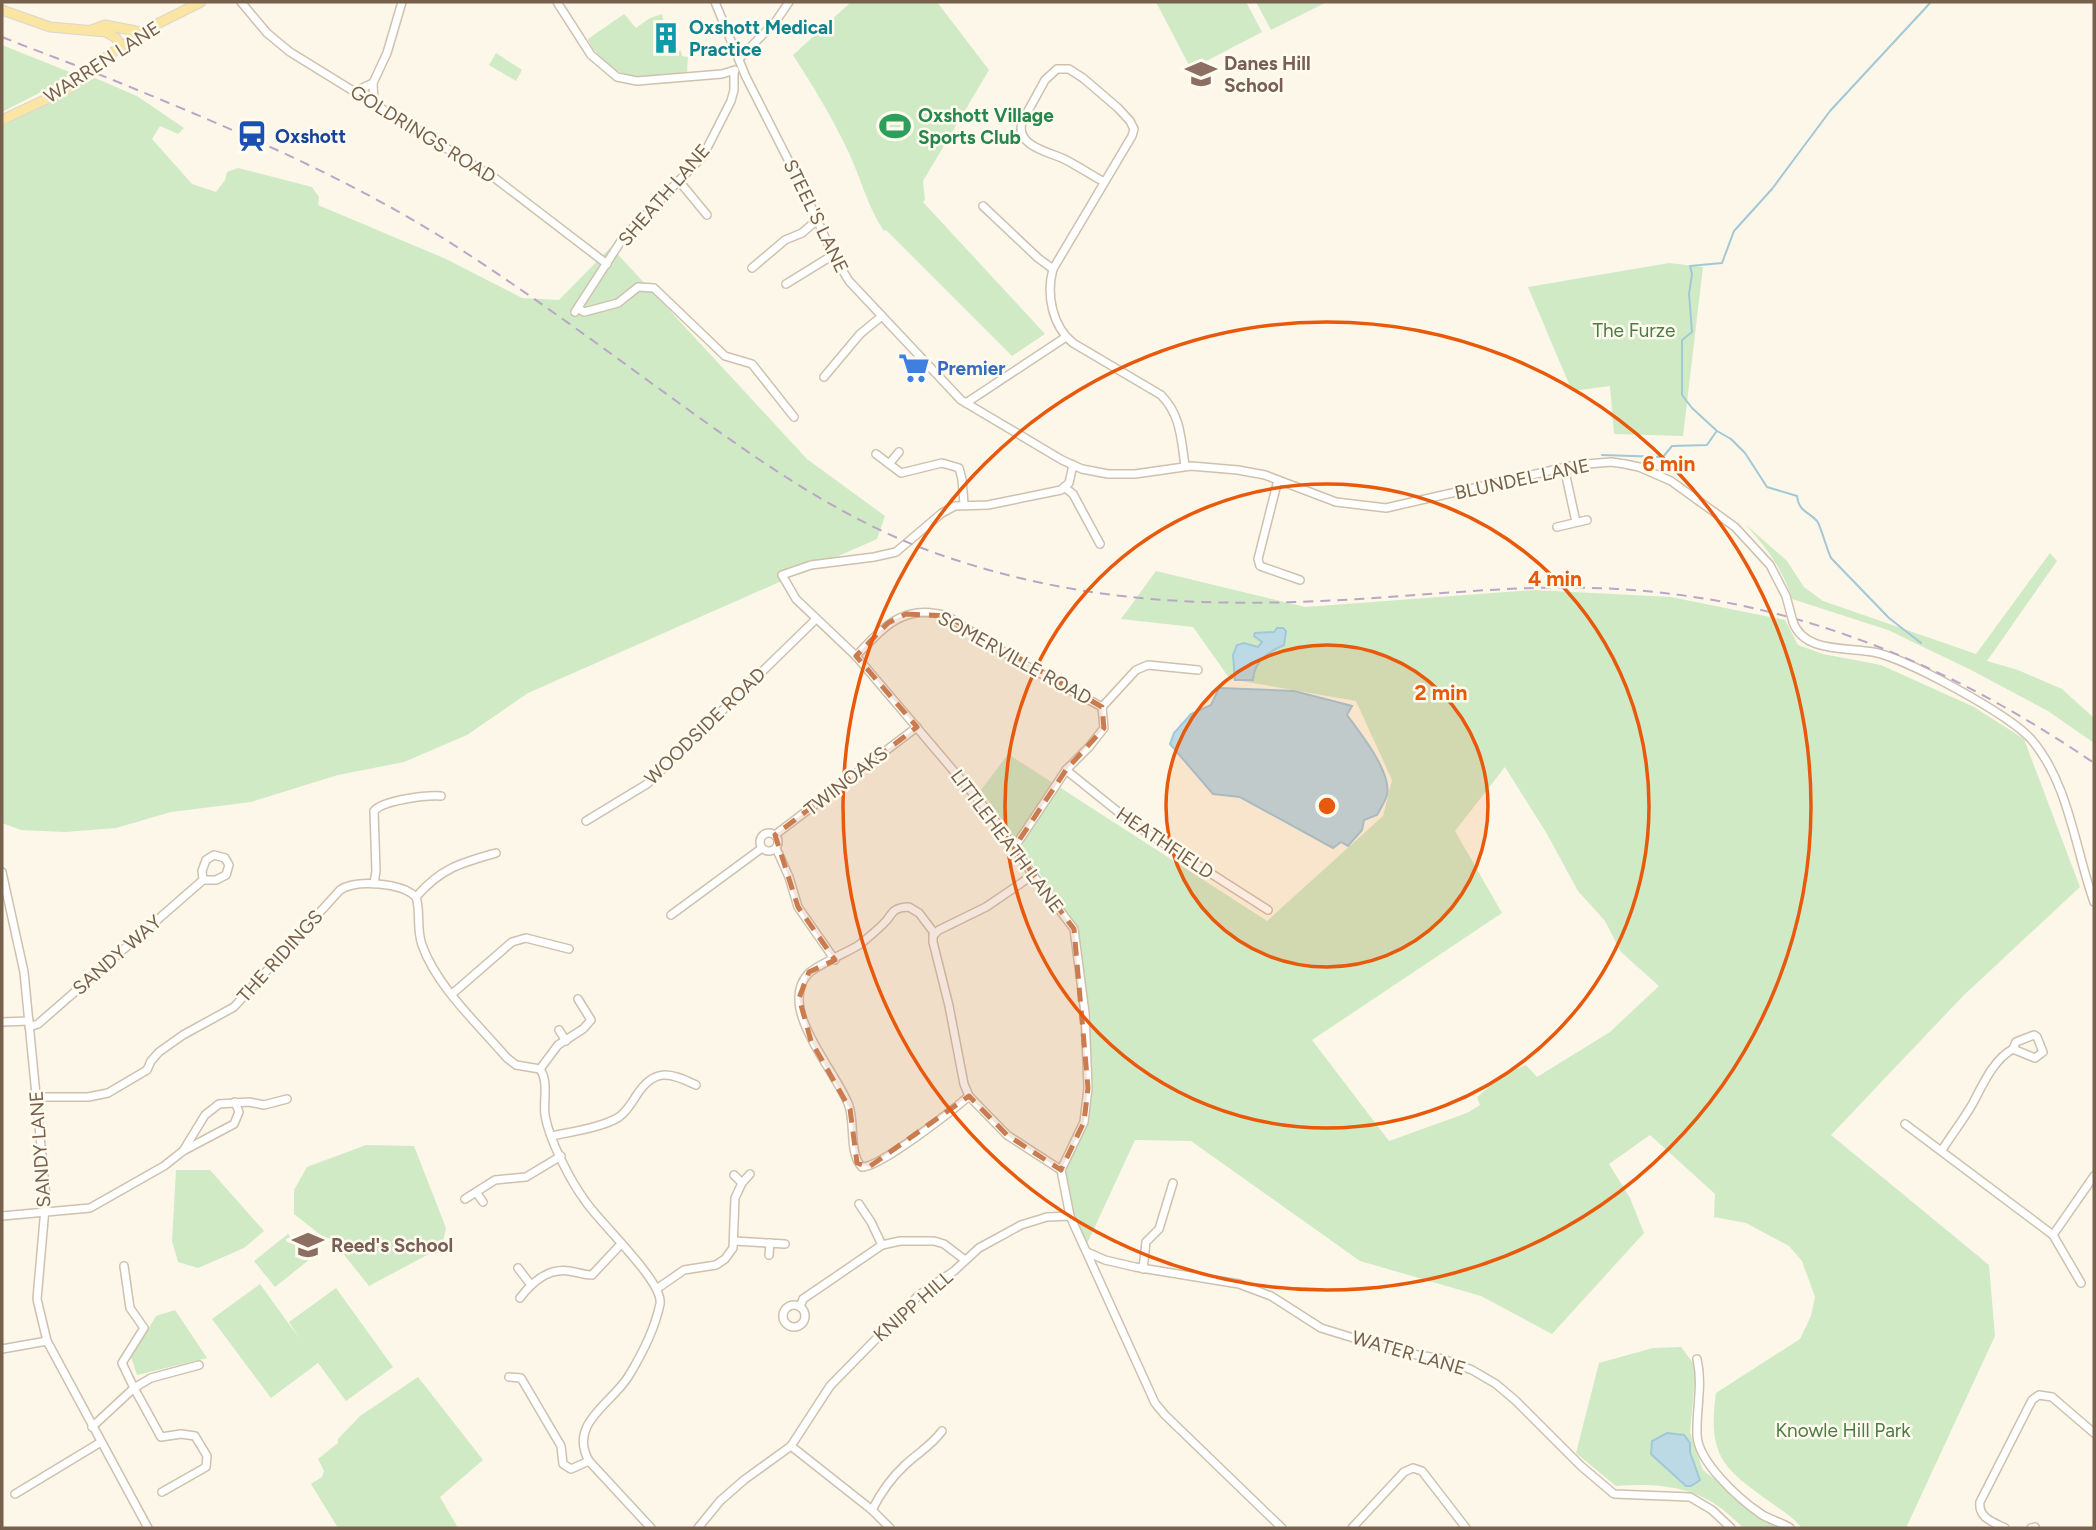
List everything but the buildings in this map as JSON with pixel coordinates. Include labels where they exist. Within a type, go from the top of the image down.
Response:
[{"type":"main road","name":"WARREN LANE","points":[[2,120],[70,88],[120,45],[201,2]]},
{"type":"main road","points":[[2,10],[50,27],[77,31],[105,25],[141,32]]},
{"type":"main road","points":[[89,30],[112,35],[120,45]]},
{"type":"street","name":"GOLDRINGS ROAD","points":[[242,2],[275,40],[374,105],[496,179],[607,264]]},
{"type":"street","points":[[374,105],[373,83],[387,53],[402,2]]},
{"type":"street","points":[[557,2],[591,55],[617,77],[637,81],[734,71],[789,2]]},
{"type":"street","name":"STEEL'S LANE","points":[[715,2],[741,63],[833,255],[849,282],[963,401]]},
{"type":"street","points":[[1104,183],[1062,158],[1048,155],[1026,141],[1022,135],[1022,122],[1050,74],[1057,69],[1069,69],[1097,89],[1130,121],[1134,129],[1132,136],[1053,269],[1051,301],[1057,324],[1066,337],[1161,395],[1171,405],[1180,424],[1185,466]]},
{"type":"street","name":"SHEATH LANE","points":[[734,71],[734,90],[722,122],[703,156],[632,227],[577,310],[588,312],[618,303],[638,287],[653,288],[725,356],[752,364],[794,417]]},
{"type":"street","points":[[354,92],[373,83]]},
{"type":"street","points":[[679,181],[707,215]]},
{"type":"street","points":[[983,206],[1053,269]]},
{"type":"street","points":[[752,268],[785,240],[802,233],[817,220]]},
{"type":"street","points":[[786,284],[833,255]]},
{"type":"street","points":[[824,377],[860,334],[882,316]]},
{"type":"street","points":[[963,401],[1066,337]]},
{"type":"street","name":"BLUNDEL LANE","points":[[963,401],[1073,465],[1097,472],[1125,474],[1185,466],[1238,470],[1265,475],[1336,502],[1386,508],[1564,467],[1594,463],[1639,467],[1671,481],[1716,512],[1747,538],[1770,565],[1786,596],[1793,622],[1800,634],[1811,642],[1890,657],[1963,693],[2020,729],[2036,746],[2056,781],[2094,902]]},
{"type":"street","points":[[889,464],[899,452]]},
{"type":"street","points":[[876,454],[897,471],[905,473],[942,463],[953,465],[961,472],[964,504],[988,505],[1045,494],[1069,483],[1073,465]]},
{"type":"street","points":[[1564,467],[1576,522]]},
{"type":"street","points":[[1278,480],[1258,559],[1260,566],[1300,579]]},
{"type":"street","points":[[1064,487],[1073,494],[1100,544]]},
{"type":"street","name":"LITTLEHEATH LANE","points":[[964,504],[947,510],[903,548],[886,555],[811,565],[782,575],[796,599],[815,620],[856,656],[992,816],[1074,929],[1085,1013],[1088,1088],[1084,1122],[1061,1170]]},
{"type":"street","points":[[1557,527],[1587,520]]},
{"type":"street","name":"SOMERVILLE ROAD","points":[[856,656],[888,623],[906,614],[933,612],[947,616],[1021,663],[1102,707],[1104,728],[1066,770],[1014,848]]},
{"type":"street","name":"WOODSIDE ROAD","points":[[586,821],[647,784],[815,620]]},
{"type":"street","points":[[1102,707],[1136,670],[1148,665],[1198,670]]},
{"type":"street","name":"TWINOAKS","points":[[671,915],[762,848],[760,842],[763,834],[769,832],[775,835],[916,727]]},
{"type":"street","name":"HEATHFIELD","points":[[1066,770],[1132,823],[1268,910]]},
{"type":"street","points":[[374,883],[374,811],[388,803],[441,796]]},
{"type":"street","points":[[775,835],[778,843],[776,848],[799,907],[835,960]]},
{"type":"street","points":[[762,848],[770,851],[776,848]]},
{"type":"street","points":[[496,853],[446,870],[430,881],[416,897],[421,942],[430,964],[511,1063],[540,1069],[544,1075],[545,1116],[561,1156],[585,1201],[658,1288],[660,1304],[640,1356],[627,1380],[585,1430],[584,1451],[589,1461],[651,1528]]},
{"type":"street","name":"SANDY LANE","points":[[2,872],[24,972],[46,1197],[37,1299],[47,1342],[148,1528]]},
{"type":"street","points":[[1033,875],[986,907],[935,934],[933,942],[964,1084],[969,1096],[1007,1135],[1061,1170],[1070,1216],[1159,1409],[1282,1528]]},
{"type":"street","name":"SANDY WAY","points":[[29,1024],[38,1024],[203,880]]},
{"type":"street","name":"THE RIDINGS","points":[[36,1097],[88,1097],[108,1093],[134,1080],[148,1070],[151,1061],[159,1052],[234,1007],[340,890],[349,884],[374,883],[409,892],[416,897]]},
{"type":"street","points":[[935,934],[919,913],[909,907],[901,907],[877,930],[835,960],[809,972],[800,985],[799,998],[811,1041],[844,1093],[850,1109],[857,1163],[862,1167],[869,1167],[969,1096]]},
{"type":"street","points":[[452,993],[512,942],[540,940],[569,949]]},
{"type":"street","points":[[540,1069],[558,1045],[583,1029],[591,1019],[578,999]]},
{"type":"street","points":[[2,1022],[29,1024]]},
{"type":"street","points":[[559,1030],[566,1041]]},
{"type":"street","points":[[1942,1150],[1986,1078],[2003,1056],[2013,1049]]},
{"type":"street","points":[[552,1136],[617,1118],[628,1109],[651,1079],[660,1074],[671,1074],[696,1085]]},
{"type":"street","points":[[183,1151],[207,1112],[219,1104],[249,1102],[264,1105],[287,1099]]},
{"type":"street","points":[[2,1216],[90,1208],[164,1166],[183,1151],[234,1124],[239,1112],[235,1102]]},
{"type":"street","points":[[1905,1124],[2053,1235],[2081,1283]]},
{"type":"street","points":[[465,1199],[495,1180],[526,1177],[561,1156]]},
{"type":"street","points":[[658,1288],[684,1270],[716,1265],[725,1259],[733,1248],[735,1198],[750,1174]]},
{"type":"street","points":[[734,1175],[742,1183]]},
{"type":"street","points":[[2053,1235],[2094,1176]]},
{"type":"street","points":[[1143,1269],[1146,1242],[1158,1229],[1173,1183]]},
{"type":"street","points":[[476,1192],[483,1202]]},
{"type":"street","points":[[859,1204],[881,1245]]},
{"type":"street","name":"KNIPP HILL","points":[[791,1447],[830,1386],[919,1295],[954,1271],[979,1248],[1021,1225],[1047,1217],[1070,1216]]},
{"type":"street","points":[[734,1241],[785,1244]]},
{"type":"street","points":[[800,1307],[803,1299],[881,1245],[900,1241],[934,1241],[944,1244],[965,1260]]},
{"type":"street","points":[[769,1255],[770,1243]]},
{"type":"street","points":[[520,1298],[539,1278],[554,1271],[567,1270],[592,1275],[621,1244]]},
{"type":"street","name":"WATER LANE","points":[[1087,1252],[1105,1260],[1143,1269],[1239,1284],[1271,1296],[1321,1328],[1399,1352],[1443,1359],[1472,1370],[1496,1384],[1516,1401],[1581,1466],[1614,1494],[1690,1497],[1712,1510],[1731,1528]]},
{"type":"street","points":[[124,1266],[130,1308],[144,1328],[122,1363],[161,1437],[181,1434],[195,1436],[207,1456],[206,1467],[162,1492]]},
{"type":"street","points":[[518,1268],[531,1285]]},
{"type":"street","points":[[2,1349],[47,1342]]},
{"type":"street","points":[[1697,1359],[1701,1384],[1697,1437],[1700,1449],[1714,1471],[1754,1508],[1762,1515],[1790,1528]]},
{"type":"street","points":[[92,1427],[134,1388],[151,1378],[200,1365]]},
{"type":"street","points":[[509,1377],[521,1378],[561,1446],[564,1464],[571,1469],[589,1461]]},
{"type":"street","points":[[2005,1528],[1984,1517],[1980,1502],[2032,1400],[2039,1395],[2052,1397],[2094,1433]]},
{"type":"street","points":[[872,1510],[885,1485],[906,1464],[932,1445],[942,1431]]},
{"type":"street","points":[[15,1494],[101,1442]]},
{"type":"street","points":[[698,1528],[720,1502],[744,1480],[791,1447],[872,1510],[890,1528]]},
{"type":"street","points":[[1352,1528],[1404,1472],[1413,1468],[1422,1471],[1466,1528]]},
{"type":"highlighted area","points":[[906,614],[947,616],[1102,707],[1104,728],[1066,770],[1014,848],[1074,929],[1088,1088],[1084,1122],[1061,1170],[1007,1135],[969,1096],[869,1167],[857,1163],[850,1109],[811,1041],[799,998],[809,972],[835,960],[798,907],[775,835],[917,727],[856,656],[888,623]]},
{"type":"green space","name":"Oxshott Village Sports Club","points":[[851,2],[937,2],[989,70],[923,181],[923,202],[1045,334],[1012,356],[886,230],[884,231],[835,126],[793,55]]},
{"type":"green space","points":[[1156,2],[1246,2],[1262,32],[1191,69]]},
{"type":"green space","points":[[1256,2],[1327,2],[1271,30]]},
{"type":"green space","points":[[624,14],[636,28],[650,18],[662,14],[666,31],[657,34],[659,45],[669,43],[672,53],[681,51],[682,56],[688,57],[687,72],[640,76],[619,72],[609,66],[588,39]]},
{"type":"green space","points":[[2,45],[72,73],[2,112]]},
{"type":"green space","points":[[496,53],[522,70],[516,81],[489,65]]},
{"type":"green space","points":[[95,78],[137,96],[184,128],[178,134],[160,126],[152,139],[192,184],[216,192],[225,180],[227,172],[238,168],[312,187],[319,197],[318,205],[446,259],[522,298],[559,300],[611,247],[807,459],[885,516],[877,539],[528,693],[467,735],[404,762],[338,775],[251,802],[171,812],[116,828],[65,832],[21,830],[2,823],[2,126]]},
{"type":"green space","name":"The Furze","points":[[1669,263],[1703,267],[1683,436],[1614,434],[1610,386],[1572,391],[1528,287]]},
{"type":"green space","points":[[1745,524],[1787,561],[1804,587],[1823,601],[1976,654],[2050,553],[2057,561],[1987,661],[2018,670],[2062,689],[2094,718],[2094,743],[2048,711],[1888,630],[1792,599],[1773,559]]},
{"type":"green space","name":"Knowle Hill Park","points":[[1156,571],[1305,607],[1534,590],[1671,597],[1785,620],[1798,645],[1823,654],[1881,665],[1974,707],[2024,739],[2080,887],[1963,996],[1831,1135],[1989,1265],[1995,1336],[1906,1528],[1802,1528],[1742,1481],[1723,1459],[1714,1432],[1716,1393],[1800,1339],[1811,1316],[1815,1297],[1802,1261],[1789,1246],[1746,1223],[1714,1217],[1715,1194],[1650,1135],[1609,1164],[1630,1198],[1644,1233],[1552,1334],[1481,1296],[1360,1261],[1191,1141],[1135,1140],[1086,1246],[1074,1216],[1063,1169],[1086,1122],[1085,1013],[1078,928],[981,790],[1008,754],[1267,921],[1383,816],[1392,780],[1356,701],[1230,679],[1193,627],[1121,619]],"holes":[[[1505,767],[1547,834],[1578,891],[1605,921],[1621,952],[1659,986],[1610,1032],[1537,1077],[1526,1065],[1506,1073],[1477,1097],[1480,1105],[1467,1113],[1389,1141],[1312,1040],[1502,913],[1455,831]]]},
{"type":"green space","points":[[366,1145],[414,1146],[446,1228],[442,1247],[369,1286],[341,1251],[294,1214],[294,1190],[307,1167]]},
{"type":"green space","points":[[176,1170],[210,1170],[264,1231],[244,1248],[198,1268],[178,1262],[172,1241]]},
{"type":"green space","points":[[288,1234],[309,1260],[275,1287],[254,1261]]},
{"type":"green space","points":[[260,1284],[299,1338],[289,1322],[336,1288],[393,1367],[346,1401],[318,1363],[271,1398],[212,1319]]},
{"type":"green space","points":[[175,1310],[207,1358],[137,1375],[131,1357],[156,1316]]},
{"type":"green space","points":[[1681,1347],[1696,1367],[1690,1432],[1703,1470],[1776,1527],[1744,1528],[1707,1499],[1682,1490],[1656,1485],[1616,1486],[1576,1453],[1599,1363],[1653,1348]]},
{"type":"green space","points":[[418,1377],[483,1460],[440,1497],[458,1528],[338,1528],[311,1484],[322,1477],[324,1471],[318,1459],[338,1443],[338,1439],[360,1416]]},
{"type":"water","points":[[1277,628],[1286,631],[1284,645],[1259,662],[1253,680],[1235,680],[1233,655],[1237,645],[1244,643],[1258,647],[1262,642],[1254,636],[1255,633],[1274,632]]},
{"type":"water","points":[[1219,688],[1294,691],[1352,706],[1347,715],[1380,764],[1385,775],[1387,795],[1377,815],[1364,820],[1362,830],[1348,846],[1341,842],[1333,848],[1240,797],[1213,794],[1170,744],[1174,733],[1191,714],[1211,705]]},
{"type":"water","points":[[1667,1433],[1684,1435],[1690,1443],[1690,1452],[1700,1480],[1691,1486],[1686,1486],[1651,1454],[1652,1441]]},
{"type":"waterway","points":[[1921,643],[1889,618],[1831,558],[1818,523],[1802,508],[1797,496],[1767,487],[1745,453],[1692,408],[1682,395],[1682,340],[1692,332],[1690,266],[1722,263],[1734,231],[1772,189],[1830,111],[1931,2]]},
{"type":"waterway","points":[[1602,455],[1663,457],[1672,446],[1707,445],[1716,432]]},
{"type":"railway","points":[[2,37],[235,131],[318,169],[399,212],[498,274],[735,443],[800,486],[867,524],[938,554],[1033,581],[1127,597],[1175,601],[1271,603],[1506,589],[1580,588],[1682,595],[1746,606],[1807,622],[1926,667],[1983,695],[2094,763]]},
{"type":"place","name":"Oxshott Medical Practice","points":[[666,38]]},
{"type":"place","name":"Danes Hill School","points":[[1201,74]]},
{"type":"place","name":"Oxshott Village Sports Club","points":[[895,126]]},
{"type":"place","name":"Oxshott","points":[[252,136]]},
{"type":"place","name":"Premier","points":[[914,368]]},
{"type":"place","name":"Reed's School","points":[[308,1245]]}]
